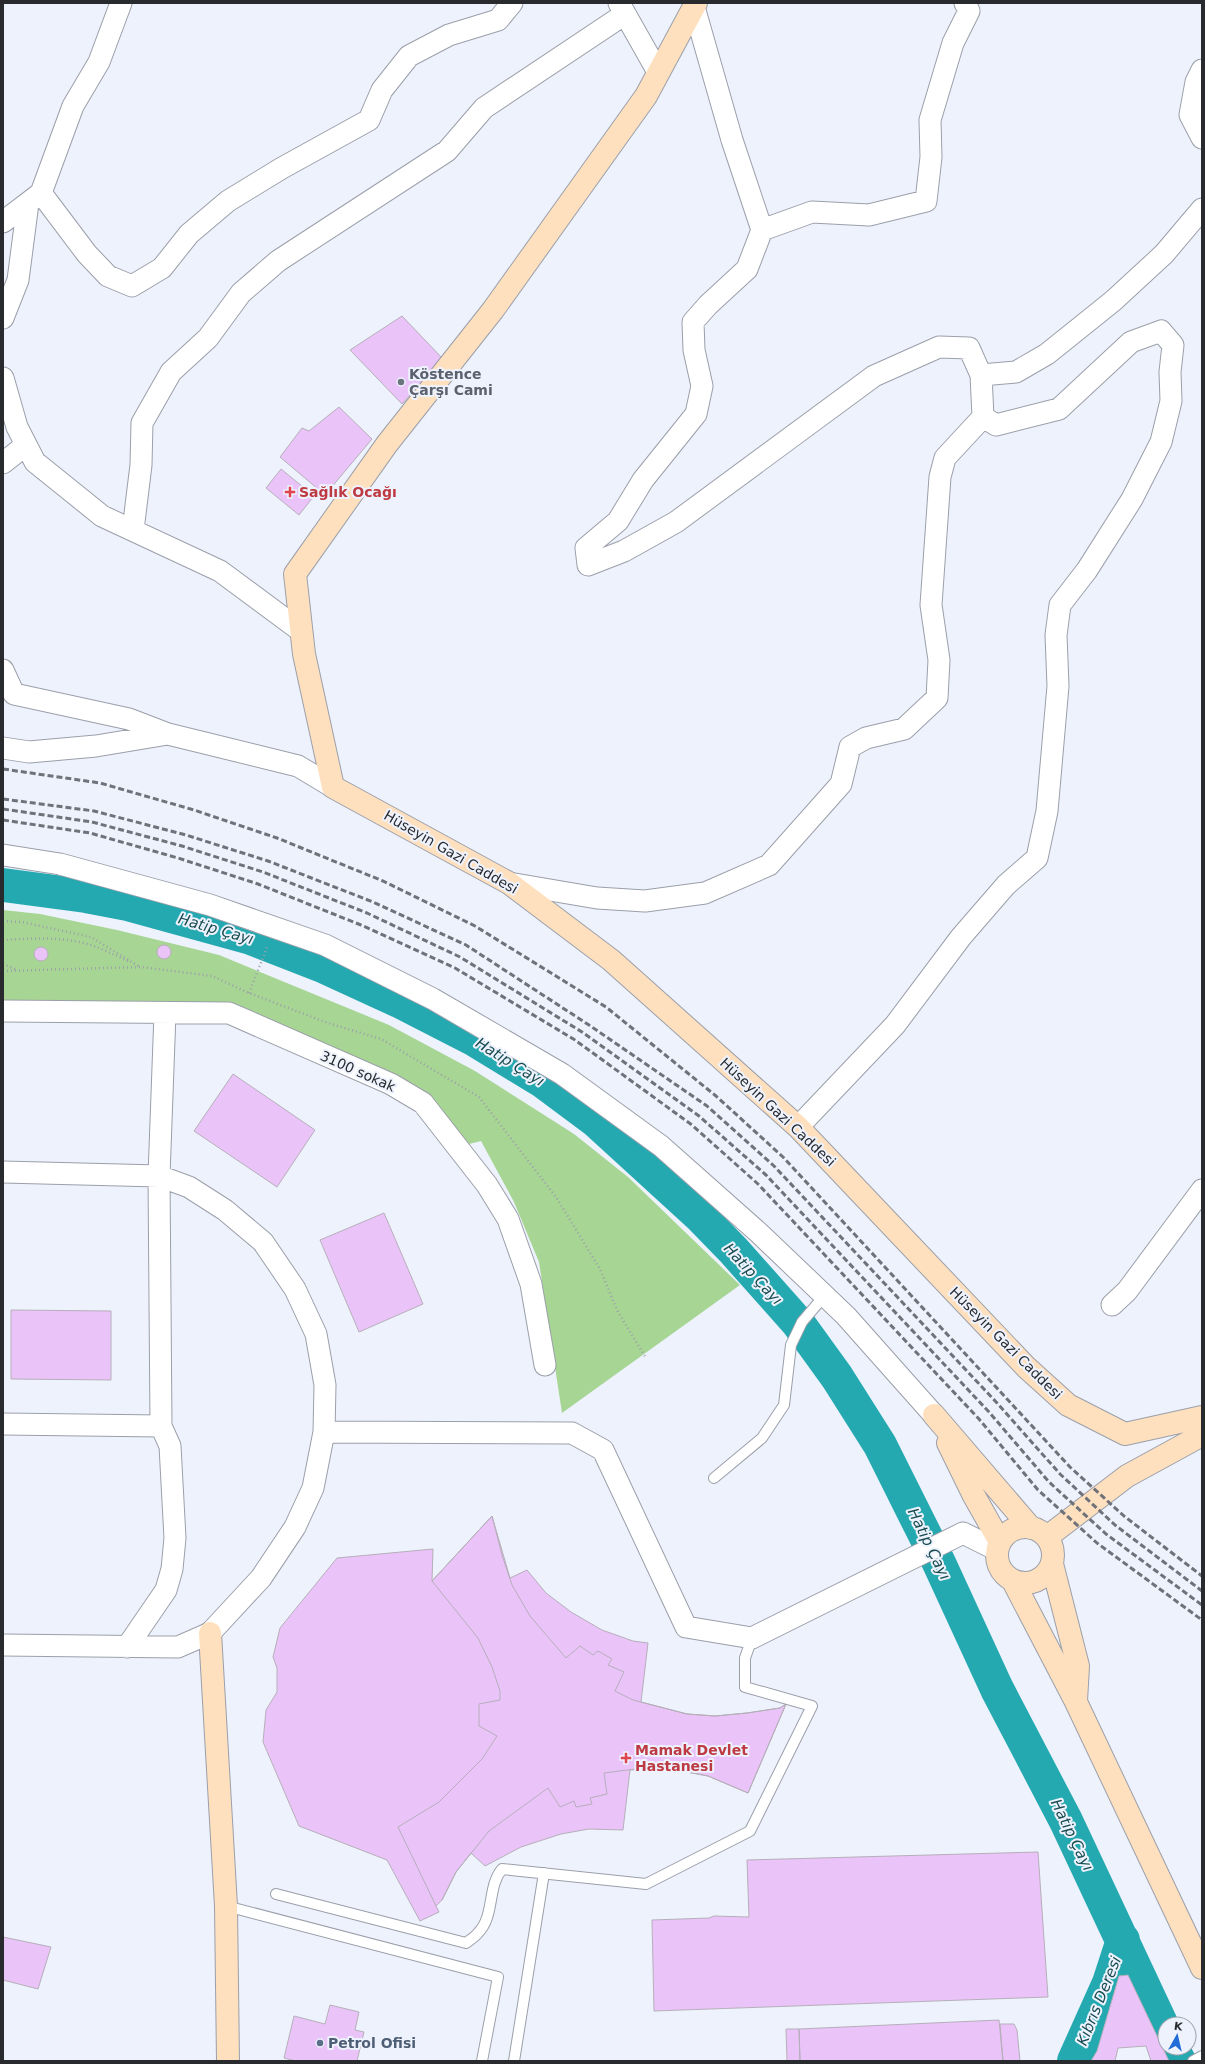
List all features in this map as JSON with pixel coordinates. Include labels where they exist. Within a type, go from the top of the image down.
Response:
[{"type":"street","points":[[3,318],[18,280],[34,198],[73,106],[100,62],[121,3]]},
{"type":"street","points":[[34,198],[108,276],[132,286],[162,268],[189,234],[228,201],[288,164],[368,120],[382,90],[409,56],[449,35],[498,20],[512,3]]},
{"type":"street","points":[[762,230],[812,212],[869,215],[926,201],[931,157],[930,120],[953,43],[969,11],[965,3]]},
{"type":"street","points":[[509,883],[597,898],[645,901],[705,893],[769,864],[841,784],[850,747],[866,738],[904,729],[937,698],[939,660],[931,605],[940,478],[945,458],[983,417],[981,375],[969,348],[939,347],[874,376],[676,522],[624,551],[588,565],[586,548],[618,521],[643,480],[696,414],[702,386],[694,350],[693,322],[708,304],[747,269],[762,230],[732,140],[695,5]]},
{"type":"street","points":[[333,786],[304,654],[295,574],[388,444],[493,310],[646,96],[695,5]]},
{"type":"street","points":[[133,530],[141,465],[142,423],[171,372],[208,338],[241,293],[278,261],[447,151],[484,108],[622,9],[658,72]]},
{"type":"street","points":[[1202,70],[1196,82],[1190,115],[1202,138]]},
{"type":"street","points":[[3,222],[34,198]]},
{"type":"street","points":[[981,375],[1016,372],[1047,354],[1113,301],[1164,254],[1202,209]]},
{"type":"street","points":[[798,1127],[895,1026],[961,937],[1006,885],[1037,858],[1047,811],[1058,686],[1056,635],[1060,605],[1087,570],[1132,499],[1161,442],[1171,401],[1170,372],[1174,345],[1161,331],[1131,342],[1059,409],[996,425],[983,417]]},
{"type":"street","points":[[3,378],[17,427],[35,462],[102,516],[220,571],[301,632]]},
{"type":"street","points":[[3,463],[26,445]]},
{"type":"street","points":[[3,670],[14,694],[129,719],[168,734],[298,766],[333,786]]},
{"type":"street","points":[[3,748],[29,752],[88,747],[168,734]]},
{"type":"street","name":"Hüseyin Gazi Caddesi","points":[[333,786],[509,883],[611,960],[798,1127],[1026,1367],[1068,1405],[1125,1434],[1202,1417]]},
{"type":"street","points":[[3,855],[60,864],[210,905],[325,945],[433,999],[562,1074],[661,1146],[759,1233],[846,1316],[1052,1546],[1052,1564],[1078,1666],[1076,1702]]},
{"type":"street","name":"3100 sokak","points":[[3,1011],[229,1013],[391,1084],[423,1103],[483,1179],[508,1219],[531,1284],[545,1364]]},
{"type":"street","points":[[127,1646],[166,1590],[172,1569],[176,1538],[170,1446],[161,1426],[159,1176],[165,1013]]},
{"type":"street","points":[[3,1172],[159,1176],[189,1187],[225,1210],[263,1242],[295,1289],[316,1334],[326,1385],[324,1432],[313,1488],[295,1528],[261,1578],[210,1634],[178,1647],[3,1645]]},
{"type":"street","points":[[1112,1305],[1127,1291],[1202,1190]]},
{"type":"street","points":[[934,1415],[999,1546]]},
{"type":"street","points":[[3,1424],[161,1426]]},
{"type":"street","points":[[324,1432],[572,1433],[603,1450],[686,1627],[752,1638],[908,1559],[963,1533],[999,1546]]},
{"type":"street","points":[[1052,1564],[1040,1579],[1022,1583],[1013,1581],[1006,1576],[1000,1568],[997,1559],[999,1546],[1006,1535],[1013,1530],[1039,1533],[1127,1476],[1202,1435]]},
{"type":"street","points":[[1013,1581],[1076,1702],[1202,1968]]},
{"type":"street","points":[[210,1634],[226,1906],[228,2061]]},
{"type":"lane","points":[[714,1478],[762,1438],[784,1405],[791,1345],[802,1322],[824,1295]]},
{"type":"lane","points":[[276,1894],[466,1943],[480,1932],[490,1911],[496,1877],[502,1869],[646,1884],[750,1831],[812,1706],[745,1687],[745,1658],[752,1638]]},
{"type":"lane","points":[[514,2061],[544,1873]]},
{"type":"lane","points":[[226,1906],[498,1977],[482,2061]]},
{"type":"path","points":[[3,921],[22,922],[91,938],[141,967],[98,947],[75,942],[29,938],[3,940]]},
{"type":"path","points":[[249,993],[269,941]]},
{"type":"path","points":[[3,964],[19,970]]},
{"type":"green space","points":[[3,910],[40,914],[117,930],[219,955],[389,1025],[475,1071],[574,1134],[628,1177],[740,1285],[562,1413],[539,1262],[514,1202],[481,1141],[469,1144],[428,1094],[263,1019],[3,1004]]},
{"type":"building","name":"Köstence Çarşı Cami","points":[[402,316],[443,359],[402,404],[350,350]]},
{"type":"building","points":[[339,407],[372,439],[325,495],[280,457],[302,428],[309,431]]},
{"type":"building","name":"Sağlık Ocağı","points":[[281,469],[314,496],[299,515],[266,488]]},
{"type":"building","points":[[161,945],[167,945],[171,949],[171,955],[167,959],[161,959],[157,955],[157,949]]},
{"type":"building","points":[[38,947],[44,947],[48,951],[48,957],[44,961],[38,961],[34,957],[34,951]]},
{"type":"building","points":[[233,1074],[315,1130],[277,1187],[194,1131]]},
{"type":"building","points":[[384,1213],[423,1304],[359,1332],[320,1240]]},
{"type":"building","points":[[11,1310],[111,1311],[111,1380],[11,1379]]},
{"type":"building","points":[[492,1516],[510,1578],[527,1570],[546,1593],[571,1612],[602,1630],[633,1641],[648,1643],[641,1702],[687,1714],[715,1716],[780,1708],[786,1704],[748,1793],[708,1776],[666,1768],[643,1768],[604,1773],[607,1794],[590,1798],[592,1804],[576,1807],[574,1801],[560,1807],[548,1788],[489,1831],[456,1872],[442,1900],[436,1906],[398,1827],[439,1802],[482,1759],[497,1736],[479,1726],[479,1704],[500,1700],[500,1691],[492,1667],[478,1638],[432,1581]]},
{"type":"building","name":"Mamak Devlet Hastanesi","points":[[492,1516],[502,1555],[512,1585],[530,1616],[566,1658],[580,1646],[593,1655],[598,1651],[612,1659],[608,1665],[624,1672],[615,1691],[633,1700],[687,1714],[715,1716],[747,1713],[780,1708],[786,1704],[748,1793],[708,1776],[666,1768],[630,1770],[623,1830],[589,1829],[561,1834],[521,1847],[485,1866],[471,1853],[456,1872],[442,1900],[436,1906],[439,1912],[420,1921],[387,1860],[299,1826],[263,1742],[266,1710],[277,1692],[277,1668],[273,1657],[280,1628],[337,1558],[433,1549],[432,1581]]},
{"type":"building","points":[[1038,1852],[1048,1997],[654,2011],[652,1920],[709,1918],[714,1916],[749,1917],[747,1860]]},
{"type":"building","points":[[3,1937],[51,1947],[38,1989],[3,1980]]},
{"type":"building","points":[[1128,1975],[1157,2036],[1157,2056],[1167,2056],[1169,2061],[1151,2061],[1146,2046],[1118,2048],[1115,2061],[1091,2061],[1097,2051],[1119,1976]]},
{"type":"building","points":[[330,2005],[359,2012],[355,2030],[364,2032],[357,2061],[296,2061],[284,2058],[294,2016],[325,2024]]},
{"type":"building","points":[[999,2020],[1003,2061],[800,2061],[799,2029]]},
{"type":"building","points":[[1000,2024],[1014,2024],[1017,2030],[1020,2061],[1003,2061]]},
{"type":"building","points":[[786,2029],[799,2029],[800,2061],[787,2061]]},
{"type":"waterway","name":"Hatip Çayı","points":[[3,885],[86,896],[128,904],[248,937],[325,967],[399,1001],[475,1040],[544,1082],[595,1120],[700,1216],[734,1251],[798,1323],[837,1377],[880,1445],[939,1563],[997,1689],[1066,1821],[1157,2016]]},
{"type":"waterway","name":"Kıbrıs Deresi","points":[[1074,2061],[1109,1983],[1123,1940]]},
{"type":"waterway","name":"Hatip Çayı","points":[[1176,2056],[1179,2061]]},
{"type":"railway","points":[[3,769],[100,783],[194,810],[277,838],[383,881],[475,926],[606,1007],[716,1096],[783,1157],[1070,1467],[1124,1516],[1202,1576]]},
{"type":"railway","points":[[3,799],[94,811],[186,835],[268,861],[373,902],[466,945],[589,1025],[707,1106],[774,1166],[998,1404],[1060,1474],[1115,1525],[1202,1591]]},
{"type":"railway","points":[[3,809],[92,822],[182,846],[263,872],[367,913],[460,957],[582,1032],[699,1116],[766,1175],[989,1412],[1049,1482],[1106,1534],[1202,1605]]},
{"type":"railway","points":[[3,820],[90,833],[178,858],[258,884],[361,925],[455,968],[575,1040],[692,1125],[758,1184],[979,1419],[1038,1490],[1097,1543],[1202,1620]]},
{"type":"place","name":"Köstence Çarşı Cami","points":[[401,382]]},
{"type":"place","name":"Sağlık Ocağı","points":[[290,492]]},
{"type":"place","name":"Mamak Devlet Hastanesi","points":[[626,1758]]},
{"type":"place","name":"Petrol Ofisi","points":[[320,2043]]}]
